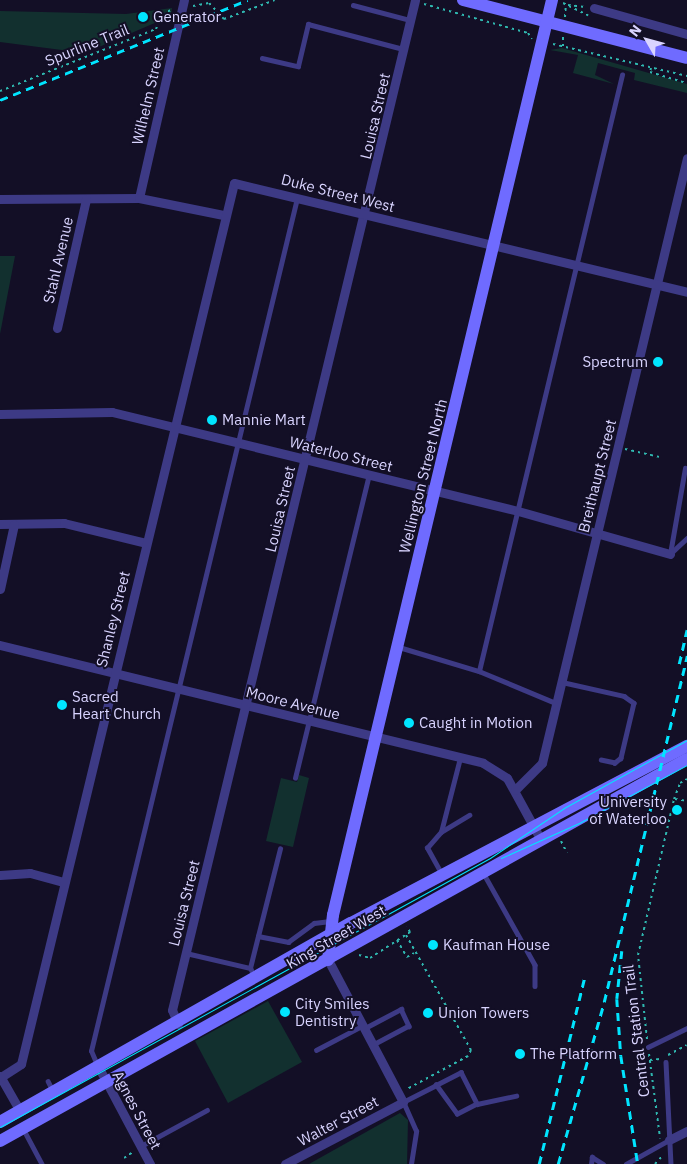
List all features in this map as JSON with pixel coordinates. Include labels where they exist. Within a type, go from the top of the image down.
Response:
[{"type":"main road","points":[[463,0],[687,58]]},
{"type":"main road","name":"Wellington Street North","points":[[328,960],[328,936],[548,21],[560,2]]},
{"type":"main road","name":"King Street West","points":[[0,1122],[178,1024],[253,974],[687,746]]},
{"type":"main road","name":"King Street West","points":[[0,1141],[484,874],[687,759]]},
{"type":"street","name":"Louisa Street","points":[[178,1024],[172,1010],[366,214],[411,21],[419,2]]},
{"type":"street","name":"Wilhelm Street","points":[[140,198],[186,3]]},
{"type":"street","points":[[594,8],[687,34]]},
{"type":"street","name":"Breithaupt Street","points":[[515,790],[542,763],[687,158]]},
{"type":"street","name":"Duke Street West","points":[[223,216],[234,183],[687,292]]},
{"type":"street","points":[[0,199],[140,198],[223,216]]},
{"type":"street","name":"Stahl Avenue","points":[[57,328],[86,199]]},
{"type":"street","name":"Shanley Street","points":[[0,1076],[21,1064],[223,216]]},
{"type":"street","name":"Waterloo Street","points":[[0,414],[112,412],[368,476],[518,510],[670,554]]},
{"type":"street","points":[[0,524],[64,523],[146,543]]},
{"type":"street","points":[[0,589],[14,524]]},
{"type":"street","name":"Moore Avenue","points":[[0,645],[460,758],[498,770],[515,790],[541,840]]},
{"type":"street","points":[[0,874],[30,873],[64,882]]},
{"type":"street","points":[[328,960],[403,1102]]},
{"type":"street","name":"Agnes Street","points":[[99,1068],[150,1164]]},
{"type":"street","points":[[0,1076],[20,1112]]},
{"type":"street","name":"Walter Street","points":[[286,1164],[403,1102]]},
{"type":"street","points":[[664,1140],[687,1131]]},
{"type":"lane","points":[[354,5],[411,21]]},
{"type":"lane","points":[[262,58],[298,66],[308,24],[404,50]]},
{"type":"lane","points":[[479,671],[622,75]]},
{"type":"lane","points":[[99,1068],[91,1051],[240,444],[297,197]]},
{"type":"lane","points":[[670,554],[685,468]]},
{"type":"lane","points":[[295,778],[368,476]]},
{"type":"lane","points":[[670,554],[687,538]]},
{"type":"lane","points":[[398,647],[479,671],[557,703]]},
{"type":"lane","points":[[562,682],[624,696],[634,703],[624,752],[615,763],[601,760]]},
{"type":"lane","points":[[441,832],[460,758]]},
{"type":"lane","points":[[442,876],[427,848],[441,832],[469,815]]},
{"type":"lane","points":[[186,953],[253,974],[258,936],[280,849]]},
{"type":"lane","points":[[484,874],[535,965],[535,986]]},
{"type":"lane","points":[[258,936],[288,942],[314,923],[332,920]]},
{"type":"lane","points":[[316,1050],[400,1008],[409,1026],[374,1045]]},
{"type":"lane","points":[[648,1047],[687,1028]]},
{"type":"lane","points":[[666,1062],[664,1140],[671,1164]]},
{"type":"lane","points":[[411,1164],[416,1131],[403,1102],[461,1072],[477,1104]]},
{"type":"lane","points":[[48,1081],[54,1092]]},
{"type":"lane","points":[[436,1085],[457,1114],[477,1104],[516,1096]]},
{"type":"lane","points":[[141,1146],[206,1110]]},
{"type":"lane","points":[[23,1129],[42,1164]]},
{"type":"lane","points":[[626,1164],[664,1140]]},
{"type":"lane","points":[[591,1164],[592,1157],[603,1164]]},
{"type":"path","points":[[186,3],[209,3],[224,19],[275,0]]},
{"type":"path","points":[[419,2],[528,33],[534,39]]},
{"type":"path","points":[[560,2],[566,8]]},
{"type":"path","points":[[560,2],[594,8]]},
{"type":"path","name":"Spurline Trail","points":[[0,91],[156,29],[162,14],[172,9]]},
{"type":"path","points":[[563,41],[563,46]]},
{"type":"path","points":[[554,44],[687,76]]},
{"type":"path","points":[[651,68],[650,72],[687,83]]},
{"type":"path","points":[[625,449],[659,457]]},
{"type":"path","name":"Central Station Trail","points":[[664,1140],[648,1047],[638,955],[674,799],[680,783],[687,779]]},
{"type":"path","points":[[674,799],[687,801]]},
{"type":"path","points":[[561,841],[568,853]]},
{"type":"path","points":[[352,952],[370,958],[410,932]]},
{"type":"path","points":[[406,935],[471,1050],[468,1056],[406,1090]]},
{"type":"path","points":[[397,940],[407,957],[415,953]]},
{"type":"path","points":[[650,1060],[687,1045]]},
{"type":"path","points":[[124,1158],[141,1146]]},
{"type":"path","points":[[655,1164],[661,1161],[662,1150]]},
{"type":"green space","points":[[172,8],[171,16],[85,53],[0,42],[0,11],[126,14]]},
{"type":"green space","points":[[562,48],[687,84],[687,93],[634,80],[635,73],[598,63],[595,75],[614,84],[573,73],[578,55],[550,50]]},
{"type":"green space","points":[[0,256],[15,256],[0,334]]},
{"type":"green space","points":[[299,775],[309,778],[293,847],[266,841],[281,778],[297,782]]},
{"type":"green space","points":[[268,1001],[302,1062],[228,1103],[195,1041]]},
{"type":"green space","points":[[400,1113],[408,1120],[407,1164],[309,1164]]},
{"type":"tram line","points":[[0,1127],[490,858],[564,808],[687,740]]},
{"type":"tram line","points":[[501,858],[581,822],[687,765]]},
{"type":"railway","points":[[0,100],[248,0]]},
{"type":"railway","points":[[679,664],[687,630]]},
{"type":"railway","points":[[558,1164],[604,1002],[687,656]]},
{"type":"railway","points":[[622,951],[617,999],[621,1056],[638,1164]]},
{"type":"railway","points":[[539,1164],[585,975]]},
{"type":"place","name":"Generator","points":[[143,17]]},
{"type":"place","name":"Spectrum","points":[[658,362]]},
{"type":"place","name":"Mannie Mart","points":[[212,420]]},
{"type":"place","name":"Sacred Heart Church","points":[[62,705]]},
{"type":"place","name":"Caught in Motion","points":[[409,723]]},
{"type":"place","name":"University of Waterloo","points":[[677,810]]},
{"type":"place","name":"Kaufman House","points":[[433,945]]},
{"type":"place","name":"City Smiles Dentistry","points":[[285,1012]]},
{"type":"place","name":"Union Towers","points":[[428,1013]]},
{"type":"place","name":"The Platform","points":[[520,1054]]}]
